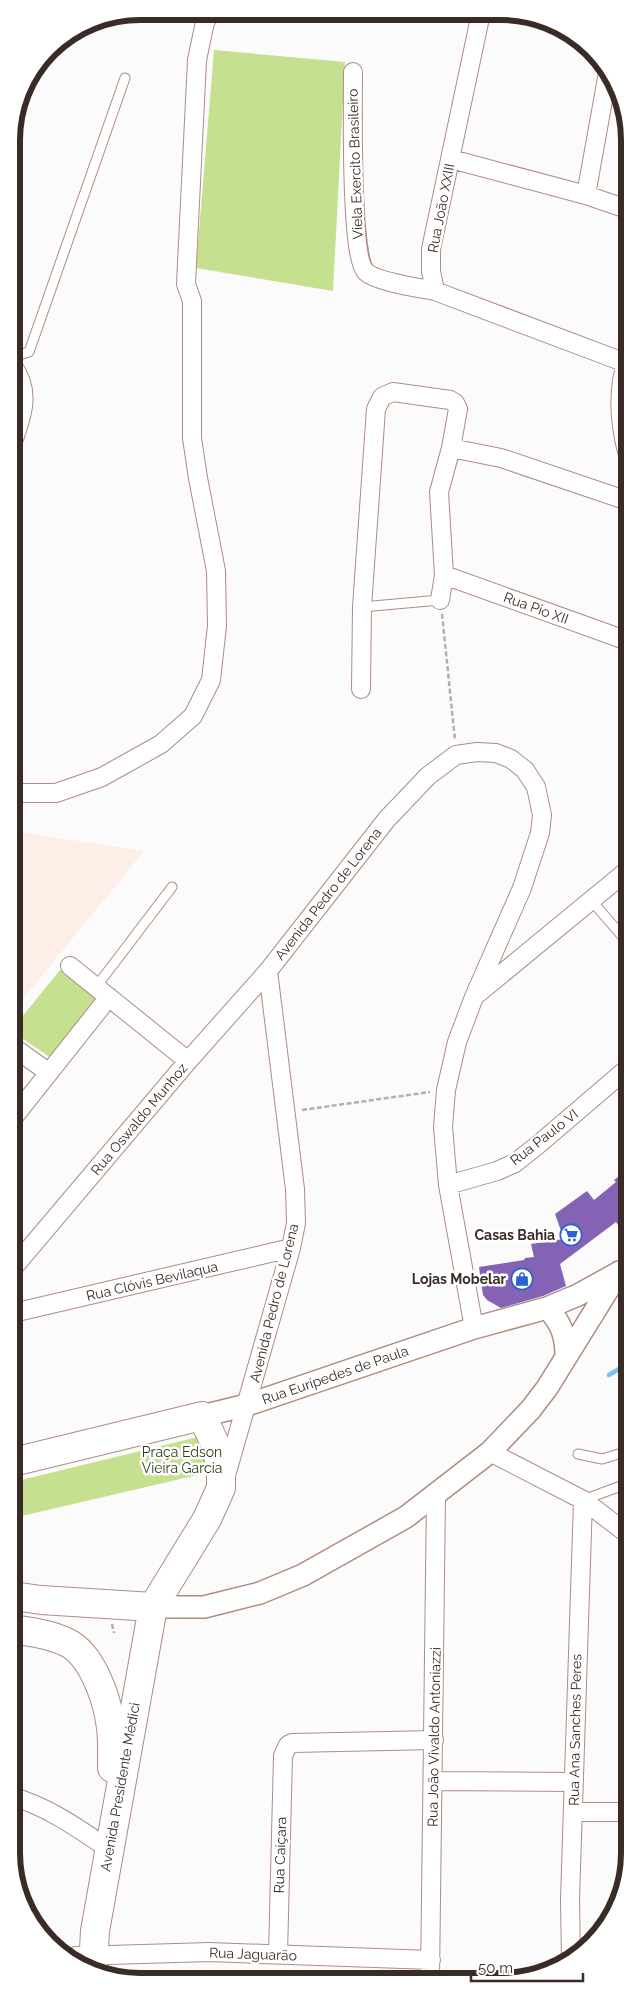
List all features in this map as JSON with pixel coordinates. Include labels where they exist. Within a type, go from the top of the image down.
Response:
[{"type":"main road","name":"Rua Eurípedes de Paula","points":[[20,1460],[202,1416]]},
{"type":"main road","name":"Avenida Pedro de Lorena","points":[[153,1607],[207,1520],[221,1488],[217,1448],[202,1416]]},
{"type":"main road","points":[[20,1597],[153,1607]]},
{"type":"main road","name":"Avenida Presidente Médici","points":[[84,1959],[86,1897],[104,1846],[153,1607]]},
{"type":"main road","name":"Avenida Presidente Médici","points":[[20,1630],[45,1635],[68,1643],[83,1656],[104,1696],[110,1722],[112,1772],[104,1846]]},
{"type":"street","points":[[20,793],[56,793],[102,777],[161,744],[193,716],[211,680],[217,626],[216,571],[192,438],[192,301],[186,284],[197,60],[206,20]]},
{"type":"street","name":"Rua João XXIII","points":[[436,291],[431,270],[431,249],[479,20]]},
{"type":"street","name":"Viela Exercito Brasileiro","points":[[353,72],[353,177],[358,258],[365,272],[378,278],[436,291]]},
{"type":"street","points":[[586,195],[606,82]]},
{"type":"street","points":[[451,159],[586,195],[621,207]]},
{"type":"street","points":[[436,291],[621,358]]},
{"type":"street","points":[[20,376],[24,412],[20,423]]},
{"type":"street","points":[[621,387],[621,418]]},
{"type":"street","points":[[361,688],[362,607],[376,409],[382,397],[393,392],[450,400],[455,403],[458,410],[451,448],[439,492],[444,575],[440,600]]},
{"type":"street","points":[[451,448],[501,458],[621,499]]},
{"type":"street","name":"Rua Pio XII","points":[[444,575],[621,638]]},
{"type":"street","points":[[456,754],[496,753],[511,760],[525,770],[536,787],[542,815],[540,833],[522,888],[474,997],[457,1042],[446,1090],[442,1127],[448,1185],[474,1328]]},
{"type":"street","name":"Avenida Pedro de Lorena","points":[[221,1488],[247,1405],[291,1248],[296,1223],[295,1189],[268,971],[387,820],[428,776],[456,754]]},
{"type":"street","points":[[474,997],[621,876]]},
{"type":"street","points":[[70,966],[188,1061]]},
{"type":"street","name":"Rua Oswaldo Munhoz","points":[[20,1260],[188,1061],[268,971]]},
{"type":"street","points":[[20,1107],[48,1072],[102,992]]},
{"type":"street","points":[[20,1052],[48,1072]]},
{"type":"street","name":"Rua Paulo VI","points":[[448,1185],[497,1171],[515,1163],[621,1073]]},
{"type":"street","name":"Rua Clóvis Bevilaqua","points":[[20,1312],[291,1248]]},
{"type":"street","name":"Rua Eurípedes de Paula","points":[[202,1416],[247,1405],[474,1328],[547,1308],[578,1295],[621,1271]]},
{"type":"street","points":[[153,1607],[204,1607],[260,1593],[303,1575],[344,1554],[406,1517],[490,1452],[531,1409],[547,1388],[621,1274]]},
{"type":"street","points":[[547,1308],[560,1326],[566,1341],[566,1356]]},
{"type":"street","points":[[490,1452],[582,1500],[621,1529]]},
{"type":"street","name":"Rua João Vivaldo Antoniazzi","points":[[430,1973],[436,1495]]},
{"type":"street","name":"Rua Ana Sanches Peres","points":[[571,1951],[570,1899],[582,1500]]},
{"type":"street","name":"Rua Caiçara","points":[[278,1954],[283,1756],[288,1745],[292,1743],[434,1740]]},
{"type":"street","points":[[433,1781],[574,1782]]},
{"type":"street","points":[[20,1799],[34,1803],[104,1846]]},
{"type":"street","points":[[573,1812],[621,1812]]},
{"type":"street","name":"Rua Jaguarão","points":[[84,1959],[209,1952],[431,1960]]},
{"type":"lane","points":[[20,355],[29,352],[125,78]]},
{"type":"lane","points":[[362,607],[440,600]]},
{"type":"lane","points":[[102,992],[172,887]]},
{"type":"lane","points":[[591,900],[621,935]]},
{"type":"lane","points":[[578,1454],[602,1459],[621,1453]]},
{"type":"lane","points":[[582,1500],[621,1486]]},
{"type":"path","points":[[440,600],[456,754]]},
{"type":"path","points":[[286,1112],[446,1090]]},
{"type":"path","points":[[111,1622],[114,1632]]},
{"type":"shaded area","points":[[20,832],[144,851],[20,1002]]},
{"type":"green space","points":[[214,50],[345,62],[333,291],[196,268]]},
{"type":"green space","points":[[60,970],[98,1000],[51,1058],[20,1037],[20,1019]]},
{"type":"green space","name":"Praça Edson Vieira Garcia","points":[[202,1436],[215,1471],[20,1516],[20,1480]]},
{"type":"building","points":[[621,1175],[621,1223],[618,1225],[616,1222],[560,1264],[566,1286],[543,1296],[501,1308],[487,1300],[483,1295],[479,1267],[534,1257],[531,1244],[564,1239],[555,1214],[587,1191],[594,1200],[616,1182],[614,1180]]},
{"type":"waterway","points":[[609,1375],[621,1368]]},
{"type":"place","name":"Casas Bahia","points":[[571,1235]]},
{"type":"place","name":"Lojas Mobelar","points":[[522,1279]]}]
